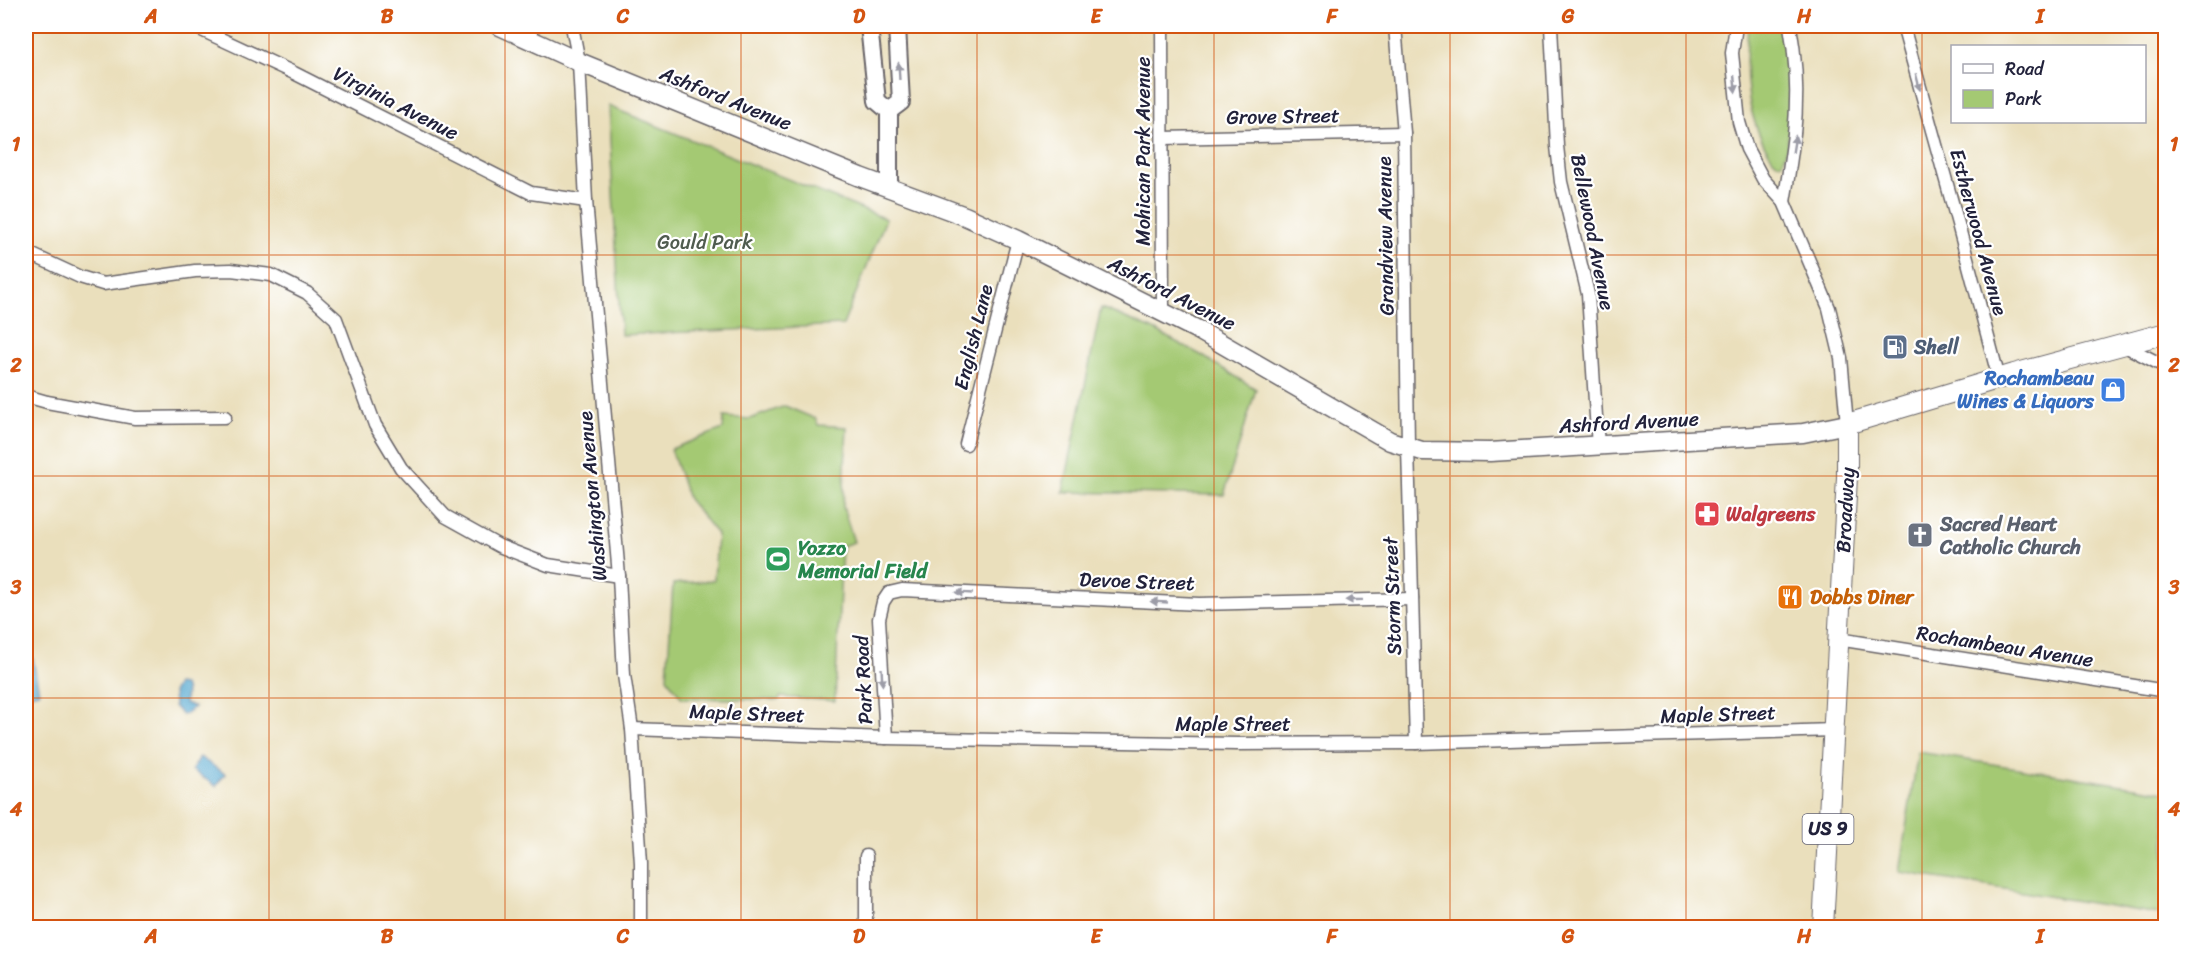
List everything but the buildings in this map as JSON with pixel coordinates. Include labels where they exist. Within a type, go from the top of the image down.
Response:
[{"type":"main road","name":"Ashford Avenue","points":[[500,26],[579,62],[889,188],[965,216],[1018,240],[1163,312],[1390,441],[1408,447],[1438,452],[1598,447],[1803,433],[1847,424]]},
{"type":"main road","points":[[1847,424],[2166,333]]},
{"type":"main road","name":"Broadway","points":[[1823,927],[1846,488],[1847,424]]},
{"type":"street","name":"Virginia Avenue","points":[[193,26],[294,73],[531,193],[586,201]]},
{"type":"street","name":"Washington Avenue","points":[[572,26],[579,62],[586,201],[619,576],[624,675],[632,729],[641,863],[641,927]]},
{"type":"street","points":[[869,26],[876,100],[889,111],[889,188]]},
{"type":"street","points":[[889,111],[901,102],[897,26]]},
{"type":"street","name":"Mohican Park Avenue","points":[[1162,26],[1163,312]]},
{"type":"street","name":"Grandview Avenue","points":[[1395,26],[1404,133],[1408,447]]},
{"type":"street","name":"Bellewood Avenue","points":[[1551,26],[1561,182],[1588,294],[1598,447]]},
{"type":"street","points":[[1736,26],[1732,53],[1739,122],[1747,149],[1763,179],[1784,202],[1829,308],[1841,358],[1847,424]]},
{"type":"street","points":[[1784,202],[1796,134],[1797,115],[1797,73],[1790,26]]},
{"type":"street","name":"Estherwood Avenue","points":[[1903,26],[1999,379]]},
{"type":"street","name":"Grove Street","points":[[1163,138],[1404,133]]},
{"type":"street","name":"English Lane","points":[[966,444],[1018,240]]},
{"type":"street","points":[[26,252],[80,277],[103,284],[195,271],[231,270],[271,275],[307,293],[336,319],[375,424],[400,468],[445,516],[499,546],[548,565],[619,576]]},
{"type":"street","points":[[2123,345],[2166,368]]},
{"type":"street","points":[[26,396],[46,402],[135,418],[225,417]]},
{"type":"street","name":"Storm Street","points":[[1408,447],[1416,743]]},
{"type":"street","name":"Devoe Street","points":[[879,619],[883,602],[889,593],[902,590],[1199,604],[1412,599]]},
{"type":"street","name":"Park Road","points":[[879,619],[886,738]]},
{"type":"street","name":"Rochambeau Avenue","points":[[1838,639],[2166,691]]},
{"type":"street","name":"Maple Street","points":[[632,729],[886,738],[1237,744],[1416,743],[1833,730]]},
{"type":"street","points":[[866,855],[866,927]]},
{"type":"green space","points":[[1748,26],[1781,26],[1784,37],[1789,74],[1790,118],[1785,154],[1781,164],[1772,157],[1760,137],[1751,106],[1746,58]]},
{"type":"green space","name":"Gould Park","points":[[608,106],[886,219],[843,325],[621,335]]},
{"type":"green space","points":[[1101,308],[1150,328],[1201,355],[1256,389],[1224,495],[1063,492]]},
{"type":"green space","name":"Yozzo Memorial Field","points":[[785,406],[816,419],[818,425],[847,427],[843,507],[854,542],[842,546],[835,701],[780,697],[779,700],[682,698],[667,678],[673,584],[714,580],[717,534],[688,499],[671,449],[723,429],[724,417],[750,419]]},
{"type":"green space","points":[[1918,752],[2165,792],[2165,915],[1899,872]]},
{"type":"water","points":[[33,659],[39,692],[26,695],[26,660]]},
{"type":"water","points":[[177,684],[183,685],[186,690],[185,703],[194,707],[185,714],[181,714],[174,706],[173,691]]},
{"type":"water","points":[[200,757],[225,774],[216,786],[192,770]]},
{"type":"place","name":"Shell","points":[[1895,347]]},
{"type":"place","name":"Rochambeau Wines & Liquors","points":[[2113,390]]},
{"type":"place","name":"Walgreens","points":[[1707,514]]},
{"type":"place","name":"Sacred Heart Catholic Church","points":[[1920,535]]},
{"type":"place","name":"Yozzo Memorial Field","points":[[778,559]]},
{"type":"place","name":"Dobbs Diner","points":[[1790,597]]}]
